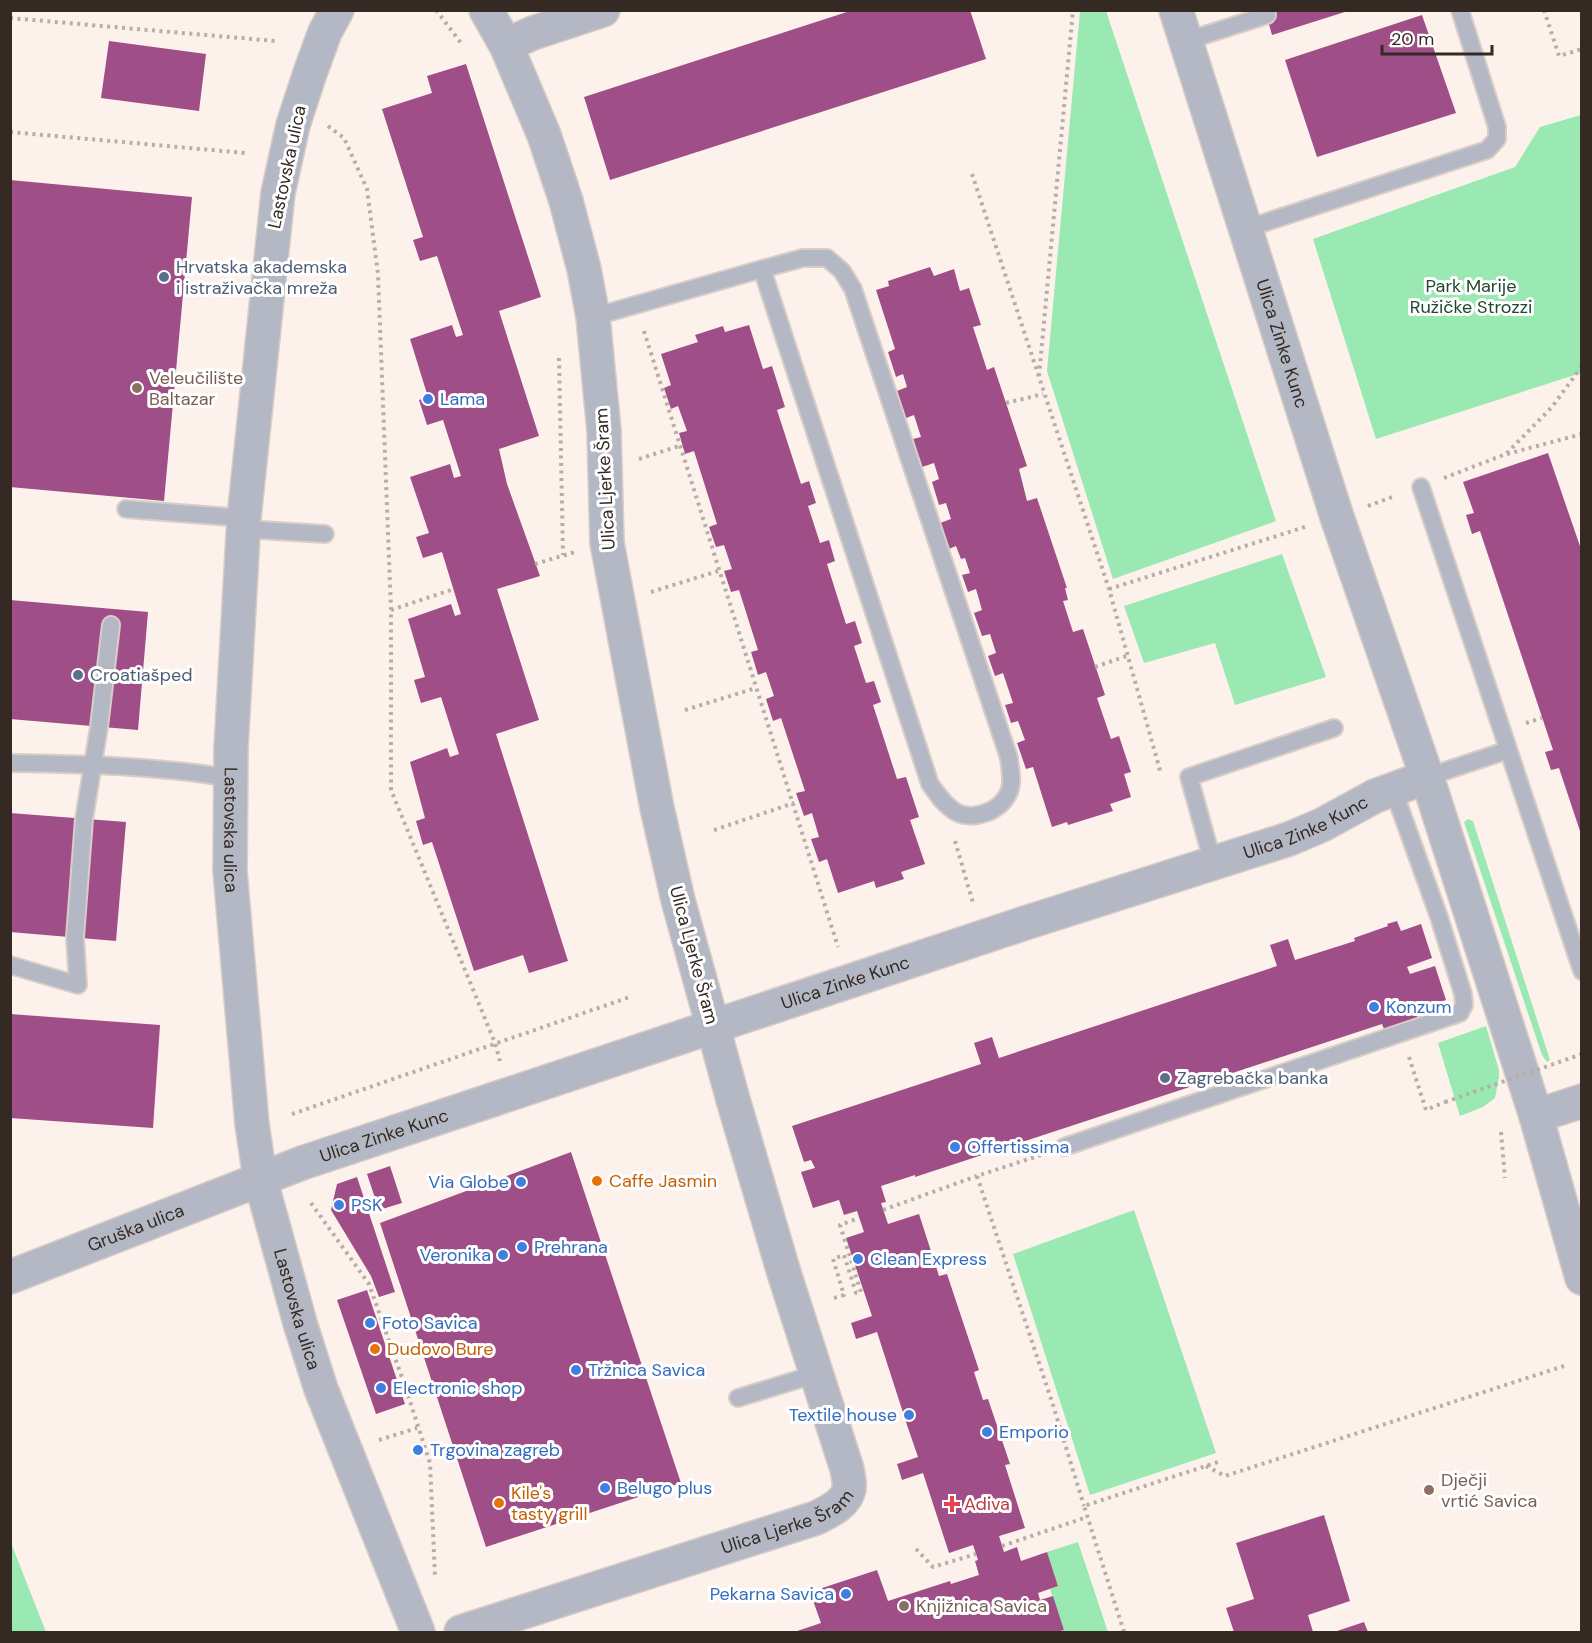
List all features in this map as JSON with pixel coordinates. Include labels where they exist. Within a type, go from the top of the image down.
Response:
[{"type":"street","name":"Lastovska ulica","points":[[337,10],[325,32],[293,125],[278,193],[244,523],[230,778],[230,871],[252,1124],[260,1178],[300,1323],[321,1389],[418,1632]]},
{"type":"street","name":"Ulica Ljerke Šram","points":[[461,1632],[816,1518],[833,1509],[849,1490],[847,1468],[783,1273],[678,900],[668,854],[607,543],[604,430],[593,317],[584,269],[566,201],[544,135],[506,45],[486,10]]},
{"type":"street","points":[[506,45],[533,33],[603,10]]},
{"type":"street","name":"Ulica Zinke Kunc","points":[[1176,10],[1337,517],[1427,777],[1536,1116],[1581,1278]]},
{"type":"street","name":"Ulica Zinke Kunc","points":[[260,1178],[1022,924],[1289,839],[1322,825],[1375,796],[1427,777]]},
{"type":"street","points":[[1536,1116],[1581,1101]]},
{"type":"street","name":"Gruška ulica","points":[[10,1277],[260,1178]]},
{"type":"lane","points":[[1245,229],[1487,150],[1497,139],[1497,127],[1460,10]]},
{"type":"lane","points":[[1186,41],[1267,15]]},
{"type":"lane","points":[[593,317],[762,269],[803,258],[827,258],[842,271],[853,289],[1009,758],[1011,778],[1009,793],[999,806],[986,813],[970,816],[956,812],[943,801],[930,784],[762,269]]},
{"type":"lane","points":[[1421,487],[1581,971]]},
{"type":"lane","points":[[126,509],[325,534]]},
{"type":"lane","points":[[10,965],[78,985],[75,937],[84,819],[111,625]]},
{"type":"lane","points":[[1213,863],[1189,777],[1334,728]]},
{"type":"lane","points":[[1427,777],[1508,750]]},
{"type":"lane","points":[[10,763],[93,765],[230,778]]},
{"type":"lane","points":[[1064,1147],[1460,1012],[1464,1005],[1463,994],[1439,917],[1393,789]]},
{"type":"lane","points":[[738,1398],[816,1374]]},
{"type":"path","points":[[436,10],[465,47]]},
{"type":"path","points":[[1039,380],[1073,10]]},
{"type":"path","points":[[1544,10],[1560,56],[1581,49]]},
{"type":"path","points":[[10,18],[275,41]]},
{"type":"path","points":[[328,126],[344,138],[367,189],[378,274],[391,610],[391,790],[495,1043]]},
{"type":"path","points":[[10,132],[245,153]]},
{"type":"path","points":[[972,174],[1109,589],[1164,784]]},
{"type":"path","points":[[644,331],[838,947]]},
{"type":"path","points":[[559,352],[563,555]]},
{"type":"path","points":[[1506,454],[1552,407],[1581,366]]},
{"type":"path","points":[[1006,403],[1043,394]]},
{"type":"path","points":[[1360,509],[1506,454],[1581,434]]},
{"type":"path","points":[[638,460],[679,446]]},
{"type":"path","points":[[1109,589],[1310,526]]},
{"type":"path","points":[[535,564],[579,550]]},
{"type":"path","points":[[642,596],[718,571]]},
{"type":"path","points":[[391,610],[454,589]]},
{"type":"path","points":[[1095,667],[1129,655]]},
{"type":"path","points":[[685,710],[756,688]]},
{"type":"path","points":[[714,830],[794,803]]},
{"type":"path","points":[[956,812],[955,844],[975,906]]},
{"type":"path","points":[[292,1114],[630,998]]},
{"type":"path","points":[[1401,1034],[1426,1110],[1581,1054]]},
{"type":"path","points":[[883,1209],[1064,1147]]},
{"type":"path","points":[[977,1176],[1053,1405],[1124,1632]]},
{"type":"path","points":[[311,1203],[369,1284],[430,1463],[436,1586]]},
{"type":"path","points":[[834,1298],[844,1295],[833,1259],[844,1255],[856,1293],[861,1292],[840,1225],[859,1218]]},
{"type":"path","points":[[1206,1466],[1225,1476],[1564,1366]]},
{"type":"path","points":[[378,1440],[418,1428]]},
{"type":"path","points":[[1084,1506],[1218,1462]]},
{"type":"path","points":[[1002,1546],[1087,1518]]},
{"type":"path","points":[[916,1549],[933,1567],[976,1554]]},
{"type":"green space","points":[[1080,11],[1106,11],[1276,521],[1113,579],[1047,371]]},
{"type":"green space","name":"Park Marije Ružičke Strozzi","points":[[1581,115],[1581,373],[1376,439],[1313,239],[1515,167],[1540,127]]},
{"type":"green space","points":[[1282,554],[1326,677],[1235,705],[1215,643],[1144,663],[1124,606]]},
{"type":"green space","points":[[1468,819],[1473,821],[1550,1060],[1547,1062],[1542,1055],[1464,822]]},
{"type":"green space","points":[[1486,1026],[1499,1070],[1495,1098],[1483,1107],[1460,1116],[1438,1043]]},
{"type":"green space","points":[[1134,1210],[1216,1453],[1090,1495],[1013,1254]]},
{"type":"green space","points":[[1078,1542],[1108,1632],[1057,1632],[1064,1630],[1050,1589],[1058,1586],[1047,1552]]},
{"type":"green space","points":[[11,1543],[46,1632],[11,1632]]},
{"type":"building","points":[[853,10],[970,10],[986,59],[610,180],[584,97]]},
{"type":"building","points":[[1265,10],[1348,10],[1348,11],[1272,35]]},
{"type":"building","points":[[1422,15],[1456,113],[1317,157],[1285,60]]},
{"type":"building","points":[[109,41],[206,54],[199,111],[101,98]]},
{"type":"building","points":[[466,64],[541,297],[499,311],[539,436],[499,449],[507,484],[540,576],[497,589],[539,720],[496,734],[568,961],[529,973],[523,955],[474,971],[432,842],[423,845],[416,821],[425,818],[410,762],[447,748],[450,757],[459,754],[441,697],[421,703],[414,680],[425,677],[408,619],[451,604],[455,616],[461,614],[442,552],[423,558],[416,537],[429,533],[410,477],[450,464],[454,478],[461,476],[443,420],[427,425],[419,400],[428,397],[410,339],[452,325],[456,337],[463,335],[437,256],[420,261],[413,240],[423,237],[382,109],[432,93],[427,76]]},
{"type":"building","points":[[10,180],[192,197],[164,501],[10,487]]},
{"type":"building","points":[[930,267],[934,276],[954,269],[960,291],[969,288],[981,325],[973,327],[987,370],[994,367],[1027,466],[1019,469],[1027,501],[1037,498],[1067,588],[1065,588],[1068,600],[1063,601],[1073,632],[1083,629],[1105,695],[1097,698],[1111,739],[1119,736],[1131,772],[1124,774],[1131,797],[1110,804],[1113,811],[1068,825],[1067,822],[1052,827],[1033,767],[1026,769],[1017,743],[1025,740],[1018,721],[1011,723],[1005,705],[1013,703],[1003,673],[995,676],[988,656],[996,653],[990,634],[982,636],[974,613],[982,610],[976,589],[968,592],[962,575],[970,573],[965,558],[961,559],[956,546],[949,549],[940,523],[951,519],[946,503],[939,505],[932,482],[939,479],[934,463],[922,467],[913,439],[921,437],[914,415],[906,418],[897,391],[907,387],[903,374],[896,377],[888,352],[895,349],[876,290],[889,286],[888,281]]},
{"type":"building","points":[[749,325],[763,369],[772,366],[785,407],[777,410],[801,484],[809,481],[816,503],[808,506],[820,543],[829,540],[835,561],[827,564],[846,624],[855,621],[862,643],[854,646],[866,683],[874,681],[881,702],[873,705],[897,779],[906,777],[919,817],[910,820],[925,864],[901,872],[904,879],[876,888],[874,881],[838,893],[827,859],[819,862],[811,839],[819,837],[812,813],[804,816],[796,793],[805,791],[781,718],[773,721],[766,699],[774,696],[766,672],[758,675],[751,652],[758,650],[739,590],[731,592],[724,571],[732,569],[724,545],[716,547],[709,527],[717,524],[694,451],[685,454],[679,433],[687,431],[678,406],[671,409],[664,388],[671,385],[661,354],[698,342],[695,335],[723,326],[725,332]]},
{"type":"building","points":[[1548,453],[1582,552],[1581,834],[1559,768],[1551,770],[1545,752],[1553,750],[1480,531],[1472,534],[1466,515],[1474,513],[1463,482]]},
{"type":"building","points":[[10,600],[148,612],[138,730],[10,719]]},
{"type":"building","points":[[10,813],[126,822],[116,941],[10,932]]},
{"type":"building","points":[[1397,921],[1401,931],[1421,924],[1432,958],[1407,967],[1410,974],[1435,966],[1446,1000],[1415,1010],[1418,1018],[1384,1029],[1382,1024],[915,1177],[915,1175],[881,1186],[886,1202],[881,1203],[888,1224],[919,1214],[939,1276],[947,1274],[979,1370],[974,1372],[983,1400],[988,1399],[1010,1464],[1005,1465],[1025,1528],[999,1536],[1004,1552],[1017,1547],[1021,1561],[1047,1552],[1058,1586],[1038,1593],[1040,1600],[1053,1596],[1064,1630],[1057,1632],[794,1632],[821,1623],[810,1592],[877,1570],[888,1601],[950,1581],[951,1584],[979,1575],[975,1561],[978,1560],[973,1545],[949,1553],[923,1473],[902,1480],[897,1464],[918,1457],[877,1332],[856,1339],[851,1323],[872,1316],[846,1238],[864,1232],[857,1211],[844,1215],[839,1200],[813,1208],[801,1172],[815,1168],[811,1160],[804,1162],[792,1126],[981,1064],[974,1043],[992,1037],[999,1058],[1277,966],[1270,945],[1288,939],[1295,960],[1355,941],[1354,938]]},
{"type":"building","points":[[10,1014],[160,1025],[153,1128],[10,1118]]},
{"type":"building","points":[[571,1152],[681,1483],[486,1547],[380,1223]]},
{"type":"building","points":[[390,1166],[402,1203],[379,1210],[367,1174]]},
{"type":"building","points":[[357,1177],[395,1292],[379,1297],[371,1276],[331,1210],[337,1184]]},
{"type":"building","points":[[367,1290],[405,1404],[376,1414],[337,1300]]},
{"type":"building","points":[[1324,1515],[1350,1601],[1308,1615],[1313,1632],[1234,1632],[1226,1608],[1254,1599],[1236,1543]]},
{"type":"building","points":[[1364,1622],[1368,1632],[1334,1632]]},
{"type":"place","name":"Hrvatska akademska i istraživačka mreža","points":[[164,277]]},
{"type":"place","name":"Veleučilište Baltazar","points":[[137,388]]},
{"type":"place","name":"Lama","points":[[428,399]]},
{"type":"place","name":"Croatiašped","points":[[78,675]]},
{"type":"place","name":"Konzum","points":[[1374,1007]]},
{"type":"place","name":"Zagrebačka banka","points":[[1165,1078]]},
{"type":"place","name":"Offertissima","points":[[955,1147]]},
{"type":"place","name":"Caffe Jasmin","points":[[597,1181]]},
{"type":"place","name":"Via Globe","points":[[521,1182]]},
{"type":"place","name":"PSK","points":[[339,1205]]},
{"type":"place","name":"Prehrana","points":[[522,1247]]},
{"type":"place","name":"Veronika","points":[[503,1255]]},
{"type":"place","name":"Clean Express","points":[[858,1259]]},
{"type":"place","name":"Foto Savica","points":[[370,1323]]},
{"type":"place","name":"Dudovo Bure","points":[[375,1349]]},
{"type":"place","name":"Tržnica Savica","points":[[576,1370]]},
{"type":"place","name":"Electronic shop","points":[[381,1388]]},
{"type":"place","name":"Textile house","points":[[909,1415]]},
{"type":"place","name":"Emporio","points":[[987,1432]]},
{"type":"place","name":"Trgovina zagreb","points":[[418,1450]]},
{"type":"place","name":"Belugo plus","points":[[605,1488]]},
{"type":"place","name":"Dječji vrtić Savica","points":[[1429,1490]]},
{"type":"place","name":"Kile's tasty grill","points":[[499,1503]]},
{"type":"place","name":"Adiva","points":[[952,1504]]},
{"type":"place","name":"Pekarna Savica","points":[[846,1594]]},
{"type":"place","name":"Knjižnica Savica","points":[[904,1606]]}]
